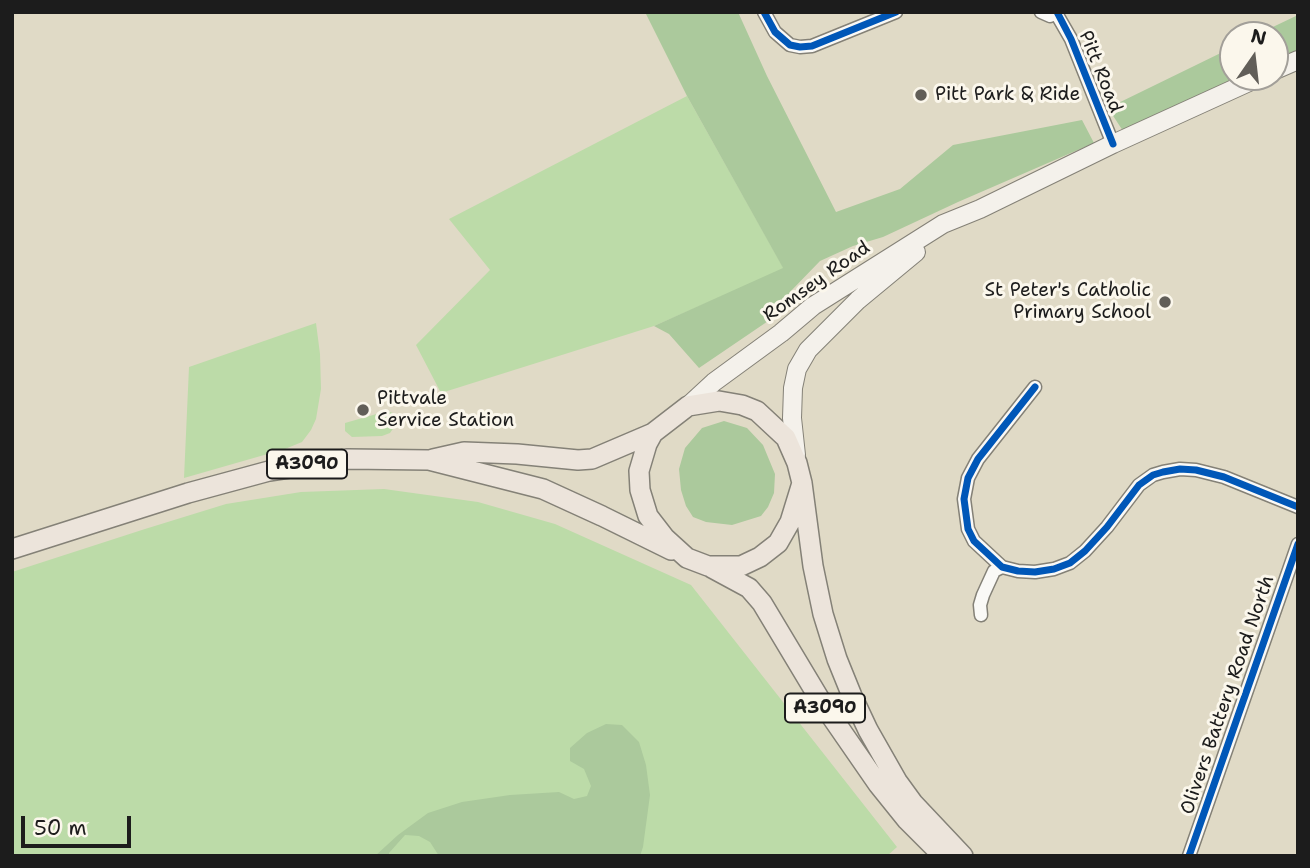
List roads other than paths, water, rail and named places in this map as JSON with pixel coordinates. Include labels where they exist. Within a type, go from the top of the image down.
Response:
[{"type":"main road","name":"Romsey Road","points":[[688,406],[714,382],[813,306],[943,224],[1229,91]]},
{"type":"main road","name":"Romsey Road","points":[[797,463],[792,418],[793,388],[797,369],[808,350],[858,300],[909,256],[980,209]]},
{"type":"main road","points":[[719,401],[743,405],[757,411],[786,438],[802,483],[790,522],[778,542],[760,557],[741,566],[708,566],[687,558],[665,538],[648,516],[640,490],[639,471],[653,433],[688,406],[719,401]]},
{"type":"main road","name":"A3090","points":[[429,460],[464,452],[585,460],[653,433]]},
{"type":"main road","name":"A3090","points":[[12,549],[188,493],[269,471],[348,459],[429,460],[543,489],[687,558]]},
{"type":"main road","name":"A3090","points":[[802,483],[823,614],[837,659],[868,730],[890,770],[913,803],[963,856]]},
{"type":"main road","name":"A3090","points":[[708,566],[749,589],[762,603],[822,703],[878,784],[936,854]]},
{"type":"street","points":[[764,12],[775,32],[790,45],[800,47],[812,46],[896,12]]},
{"type":"street","points":[[1041,12],[1046,16],[1056,13]]},
{"type":"street","name":"Pitt Road","points":[[1056,13],[1071,38],[1113,144]]},
{"type":"street","points":[[1035,387],[978,459],[968,478],[964,499],[968,529],[974,541],[1002,567],[1035,572],[1070,563],[1107,527],[1139,485],[1153,475],[1171,470],[1196,470],[1224,477],[1298,507]]},
{"type":"street","name":"Olivers Battery Road North","points":[[1189,856],[1298,544]]},
{"type":"street","points":[[981,615],[983,595],[994,571],[1002,567]]},
{"type":"street","points":[[913,803],[937,838],[936,854]]},
{"type":"place","name":"Pitt Park & Ride","points":[[921,95]]},
{"type":"place","name":"St Peter's Catholic Primary School","points":[[1165,302]]},
{"type":"place","name":"Pittvale Service Station","points":[[363,410]]}]
